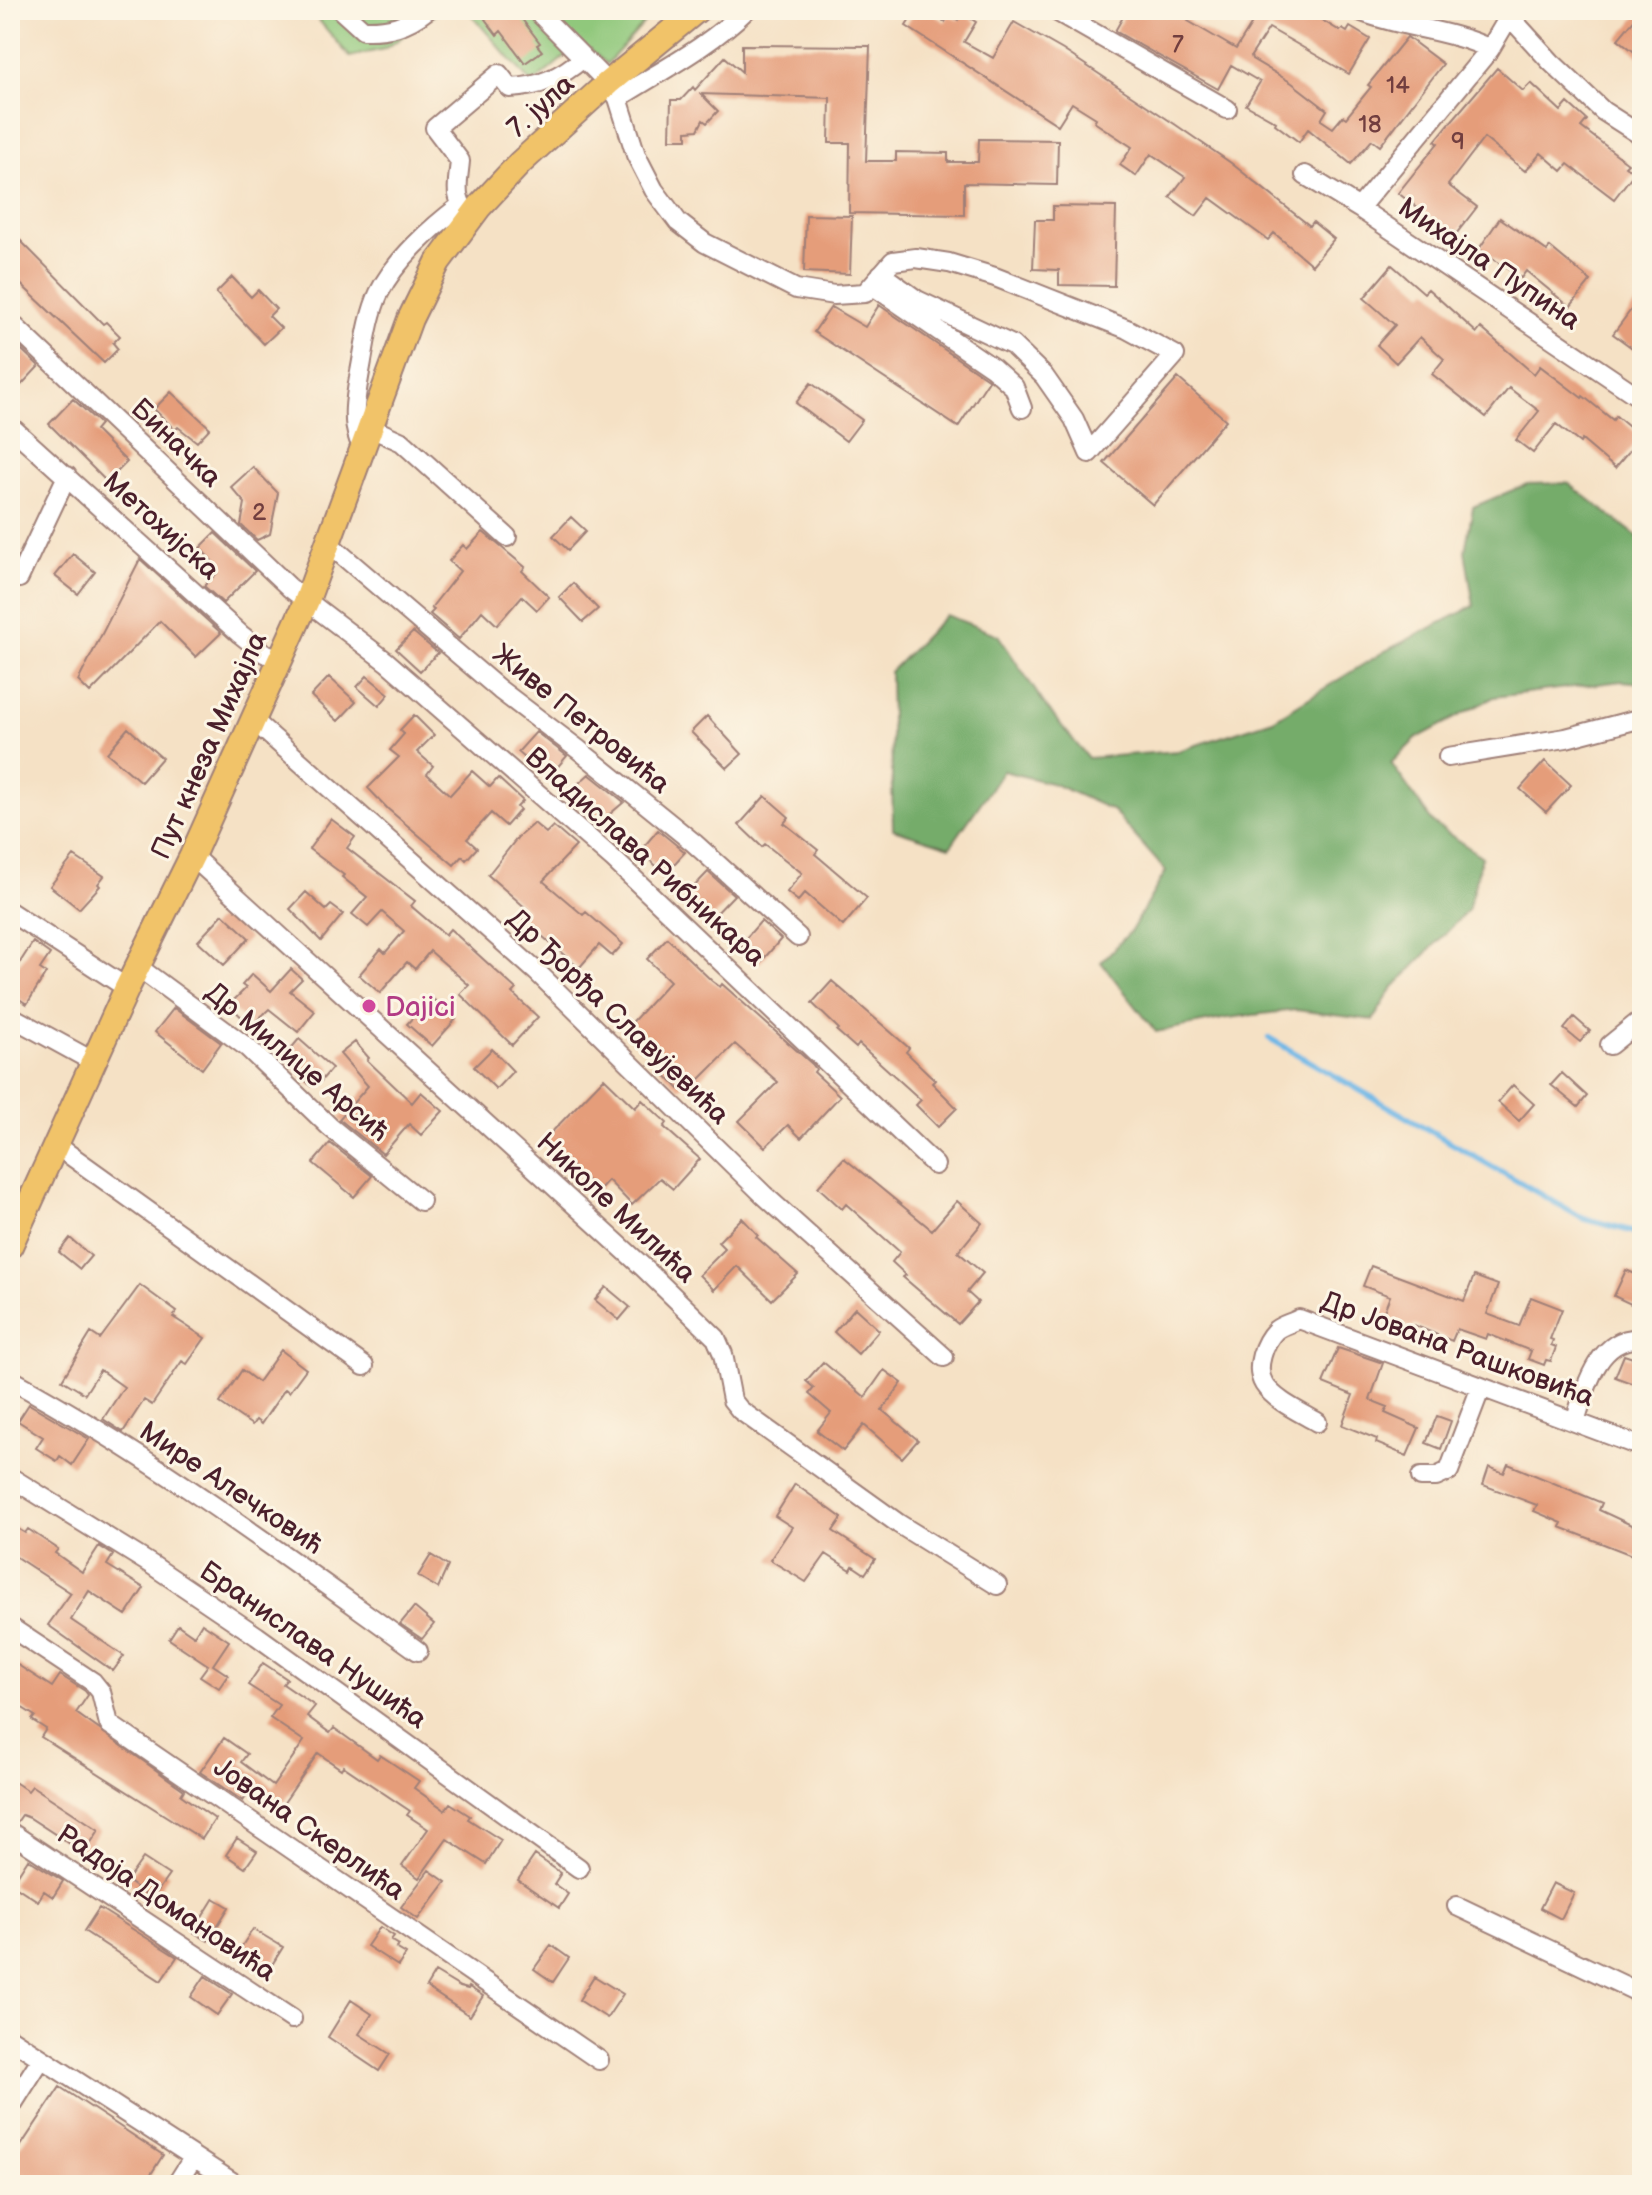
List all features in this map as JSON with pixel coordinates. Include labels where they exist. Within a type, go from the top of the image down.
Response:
[{"type":"main road","name":"7. јула","points":[[439,260],[465,211],[613,90],[697,10]]},
{"type":"main road","name":"Пут кнеза Михајла","points":[[10,1246],[192,856],[307,600],[410,319],[439,260]]},
{"type":"street","points":[[341,10],[363,30],[386,31],[415,20],[427,10]]},
{"type":"street","points":[[536,10],[613,90],[636,155],[654,190],[678,222],[705,243],[796,289],[834,295],[873,284],[893,261],[916,258],[949,263],[995,277],[1127,329],[1175,355],[1089,453],[1074,419],[1044,376],[1012,345],[917,300],[873,284]]},
{"type":"street","points":[[613,90],[688,56],[746,10]]},
{"type":"street","points":[[1054,10],[1227,109]]},
{"type":"street","points":[[1357,10],[1411,27],[1471,40],[1490,49]]},
{"type":"street","points":[[1359,208],[1490,49],[1511,13],[1551,62],[1603,111],[1640,131]]},
{"type":"street","points":[[507,537],[402,442],[368,436],[359,440],[355,428],[355,400],[367,336],[380,292],[405,257],[436,224],[465,211],[457,194],[460,161],[435,128],[499,74],[510,88],[530,87],[567,71],[583,58]]},
{"type":"street","name":"Михајла Пупина","points":[[1305,175],[1359,208],[1642,399]]},
{"type":"street","points":[[873,284],[993,368],[1014,387],[1022,408]]},
{"type":"street","name":"Биначка","points":[[10,322],[290,588],[307,600]]},
{"type":"street","name":"Метохијска","points":[[10,426],[240,634],[264,653],[281,659]]},
{"type":"street","points":[[19,578],[67,476]]},
{"type":"street","name":"Живе Петровића","points":[[329,544],[500,690],[694,843],[798,937]]},
{"type":"street","name":"Владислава Рибникара","points":[[307,600],[387,662],[614,860],[935,1165]]},
{"type":"street","points":[[1448,757],[1566,738],[1642,718]]},
{"type":"street","name":"Др Ђорђа Славујевића","points":[[253,720],[537,972],[764,1195],[944,1357]]},
{"type":"street","name":"Николе Милића","points":[[192,856],[643,1267],[716,1338],[723,1354],[732,1400],[740,1410],[899,1524],[997,1585]]},
{"type":"street","name":"Др Милице Арсић","points":[[10,912],[133,977],[248,1048],[330,1127],[421,1201]]},
{"type":"street","points":[[10,1016],[94,1062]]},
{"type":"street","points":[[1610,1045],[1642,1019]]},
{"type":"street","points":[[56,1145],[364,1366]]},
{"type":"street","name":"Др Јована Рашковића","points":[[1317,1422],[1276,1397],[1263,1383],[1260,1371],[1267,1341],[1278,1328],[1299,1319],[1642,1447]]},
{"type":"street","points":[[1575,1422],[1589,1378],[1601,1359],[1613,1345],[1630,1338],[1642,1339]]},
{"type":"street","name":"Мире Алечковић","points":[[10,1379],[62,1407],[258,1536],[418,1651]]},
{"type":"street","points":[[1421,1477],[1436,1477],[1449,1471],[1481,1387]]},
{"type":"street","name":"Бранислава Нушића","points":[[10,1477],[152,1565],[257,1636],[579,1868]]},
{"type":"street","name":"Јована Скерлића","points":[[10,1627],[93,1682],[101,1692],[109,1724],[599,2060]]},
{"type":"street","name":"Радоја Домановића","points":[[10,1832],[292,2019]]},
{"type":"street","points":[[1457,1906],[1642,1994]]},
{"type":"street","points":[[10,2038],[237,2185]]},
{"type":"street","points":[[10,2108],[41,2059]]},
{"type":"street","points":[[176,2185],[193,2158]]},
{"type":"green space","points":[[310,10],[442,10],[384,49],[350,57]]},
{"type":"green space","points":[[467,10],[656,10],[607,64],[581,43],[532,84]]},
{"type":"green space","points":[[1568,483],[1642,540],[1642,683],[1622,681],[1494,697],[1417,738],[1391,763],[1433,823],[1482,857],[1468,910],[1392,989],[1373,1020],[1296,1010],[1227,1018],[1156,1032],[1101,962],[1131,931],[1166,871],[1112,810],[1054,784],[1003,771],[950,847],[893,829],[890,672],[946,615],[998,635],[1047,708],[1088,758],[1178,751],[1273,720],[1385,651],[1474,606],[1465,551],[1473,507],[1527,484]]},
{"type":"building","points":[[483,10],[515,10],[540,43],[537,45],[542,51],[525,63],[501,31],[497,35],[485,19],[488,16]]},
{"type":"building","points":[[916,10],[926,10],[945,22],[949,15],[958,20],[962,13],[976,22],[964,42],[993,58],[1014,22],[1063,50],[1176,125],[1231,163],[1310,226],[1313,222],[1334,239],[1312,265],[1274,233],[1268,240],[1210,198],[1196,216],[1170,197],[1185,177],[1151,154],[1136,176],[1120,165],[1132,147],[1094,122],[1096,118],[1072,103],[1058,125],[906,26]]},
{"type":"building","points":[[1127,10],[1194,10],[1188,21],[1236,49],[1254,20],[1238,10],[1305,10],[1340,31],[1347,32],[1350,27],[1370,39],[1349,74],[1269,28],[1251,56],[1327,110],[1321,120],[1333,128],[1343,116],[1346,118],[1407,37],[1443,64],[1380,146],[1372,140],[1351,164],[1308,129],[1299,142],[1276,122],[1246,105],[1260,82],[1231,65],[1218,89],[1115,31]]},
{"type":"building","points":[[1642,10],[1642,58],[1618,39]]},
{"type":"building","points":[[742,45],[870,46],[866,161],[896,161],[896,152],[948,153],[948,162],[978,162],[979,139],[1058,140],[1057,185],[964,183],[964,215],[849,213],[850,143],[829,143],[830,98],[701,94],[718,111],[707,123],[703,120],[698,130],[687,131],[687,139],[670,139],[671,100],[681,100],[693,87],[695,90],[725,57],[742,72]]},
{"type":"building","points":[[1497,68],[1523,91],[1531,83],[1561,111],[1568,103],[1587,120],[1581,127],[1628,163],[1625,166],[1634,173],[1614,199],[1568,164],[1562,171],[1541,153],[1525,171],[1484,138],[1448,185],[1477,207],[1456,234],[1448,228],[1440,237],[1427,226],[1432,219],[1398,193],[1438,143],[1435,141]]},
{"type":"building","points":[[1053,206],[1116,207],[1114,286],[1059,285],[1059,270],[1033,269],[1035,220],[1053,220]]},
{"type":"building","points":[[806,215],[852,216],[850,274],[804,272]]},
{"type":"building","points":[[1500,218],[1547,251],[1550,247],[1591,281],[1570,307],[1526,271],[1521,278],[1479,249]]},
{"type":"building","points":[[10,230],[103,324],[106,322],[120,336],[113,343],[118,349],[104,363],[10,274]]},
{"type":"building","points":[[1392,265],[1424,293],[1428,289],[1477,333],[1481,328],[1534,374],[1540,366],[1613,420],[1616,416],[1641,437],[1615,468],[1582,440],[1580,443],[1556,424],[1533,453],[1516,440],[1539,411],[1509,388],[1486,417],[1432,374],[1444,359],[1420,337],[1396,363],[1377,345],[1395,325],[1364,298]]},
{"type":"building","points":[[232,277],[251,297],[258,290],[276,309],[269,316],[281,328],[264,344],[216,293]]},
{"type":"building","points":[[1642,295],[1642,355],[1613,334]]},
{"type":"building","points":[[879,305],[989,380],[958,427],[814,332],[831,307],[865,327]]},
{"type":"building","points":[[10,339],[39,366],[10,397]]},
{"type":"building","points":[[1178,378],[1226,420],[1153,505],[1104,463]]},
{"type":"building","points":[[811,383],[862,420],[846,441],[796,403]]},
{"type":"building","points":[[171,392],[210,428],[197,442],[178,427],[175,430],[154,409]]},
{"type":"building","points":[[73,399],[100,424],[95,430],[127,462],[107,482],[49,424]]},
{"type":"building","points":[[253,467],[278,493],[270,534],[257,540],[241,525],[245,503],[231,487]]},
{"type":"building","points":[[571,517],[586,531],[568,550],[553,536]]},
{"type":"building","points":[[483,532],[525,567],[522,571],[549,597],[537,610],[522,596],[497,625],[482,611],[459,639],[430,614],[434,610],[431,608],[460,571],[449,561],[463,545],[467,549]]},
{"type":"building","points":[[215,533],[255,571],[223,603],[204,586],[217,573],[208,565],[212,561],[200,548]]},
{"type":"building","points":[[73,554],[95,572],[78,594],[55,576]]},
{"type":"building","points":[[140,559],[221,633],[196,657],[160,621],[90,693],[78,681]]},
{"type":"building","points":[[573,583],[598,609],[583,622],[559,597]]},
{"type":"building","points":[[413,632],[438,653],[420,671],[396,649]]},
{"type":"building","points":[[367,676],[389,694],[379,706],[357,687]]},
{"type":"building","points":[[329,677],[356,702],[338,721],[311,696]]},
{"type":"building","points":[[414,715],[434,735],[417,752],[433,766],[427,774],[450,795],[472,771],[490,787],[498,778],[523,801],[517,807],[520,810],[506,826],[491,813],[467,839],[477,848],[466,860],[462,856],[454,865],[368,788],[399,757],[390,750],[404,734],[400,730]]},
{"type":"building","points":[[707,716],[742,754],[727,768],[691,732]]},
{"type":"building","points":[[128,728],[162,758],[141,782],[107,753]]},
{"type":"building","points":[[536,732],[567,756],[548,778],[518,752]]},
{"type":"building","points":[[1545,761],[1571,785],[1546,812],[1520,789]]},
{"type":"building","points":[[589,774],[624,802],[598,824],[569,792]]},
{"type":"building","points":[[765,796],[789,817],[784,823],[818,850],[815,854],[867,898],[843,926],[805,893],[798,901],[787,892],[802,873],[765,844],[762,847],[739,825]]},
{"type":"building","points":[[331,819],[355,837],[347,848],[415,901],[411,906],[445,935],[450,929],[516,989],[512,993],[538,1017],[512,1045],[460,994],[469,985],[430,951],[415,969],[407,962],[380,993],[359,975],[381,949],[385,953],[404,931],[382,912],[368,927],[352,914],[367,897],[309,849]]},
{"type":"building","points":[[534,823],[546,833],[553,826],[576,846],[543,881],[623,944],[612,956],[599,945],[579,968],[520,917],[527,909],[488,875],[518,837]]},
{"type":"building","points":[[658,830],[685,852],[665,874],[640,851]]},
{"type":"building","points":[[74,856],[104,876],[98,884],[100,886],[79,909],[50,886]]},
{"type":"building","points":[[708,872],[734,895],[711,919],[686,895]]},
{"type":"building","points":[[306,892],[326,910],[331,905],[343,914],[321,941],[290,909]]},
{"type":"building","points":[[223,914],[249,938],[224,965],[198,941]]},
{"type":"building","points":[[761,921],[781,939],[760,963],[740,945]]},
{"type":"building","points":[[667,938],[712,981],[720,987],[722,984],[812,1064],[816,1069],[814,1072],[840,1096],[801,1138],[788,1125],[765,1147],[739,1121],[778,1082],[735,1044],[697,1082],[691,1076],[679,1089],[659,1068],[663,1064],[625,1030],[670,981],[647,959]]},
{"type":"building","points":[[33,942],[50,954],[40,969],[46,973],[27,1004],[10,993],[10,978]]},
{"type":"building","points":[[291,969],[302,979],[290,991],[315,1011],[298,1032],[269,1009],[251,1026],[229,1005],[246,988],[242,985],[252,974],[271,991]]},
{"type":"building","points":[[832,981],[909,1048],[906,1052],[935,1080],[932,1083],[957,1108],[938,1127],[916,1105],[921,1100],[859,1044],[856,1048],[812,1003]]},
{"type":"building","points":[[431,997],[456,1019],[432,1046],[407,1024]]},
{"type":"building","points":[[174,1008],[221,1043],[202,1069],[155,1032]]},
{"type":"building","points":[[1574,1017],[1590,1031],[1580,1042],[1564,1029]]},
{"type":"building","points":[[299,1039],[332,1068],[321,1081],[318,1079],[311,1086],[283,1058]]},
{"type":"building","points":[[355,1042],[369,1058],[367,1060],[412,1103],[421,1092],[443,1111],[421,1135],[409,1124],[383,1154],[339,1119],[368,1086],[340,1054]]},
{"type":"building","points":[[492,1049],[513,1071],[496,1089],[474,1067]]},
{"type":"building","points":[[1562,1073],[1587,1096],[1578,1107],[1551,1085]]},
{"type":"building","points":[[604,1078],[635,1108],[642,1100],[667,1123],[664,1127],[700,1159],[673,1189],[660,1178],[632,1205],[608,1180],[598,1191],[544,1140]]},
{"type":"building","points":[[1513,1085],[1534,1104],[1519,1121],[1498,1102]]},
{"type":"building","points":[[330,1143],[372,1176],[354,1197],[313,1163]]},
{"type":"building","points":[[844,1158],[932,1230],[957,1201],[982,1223],[958,1252],[983,1273],[967,1292],[978,1302],[958,1324],[903,1277],[906,1275],[892,1262],[900,1252],[846,1204],[842,1209],[818,1187]]},
{"type":"building","points":[[742,1218],[758,1235],[756,1237],[798,1274],[772,1300],[737,1266],[714,1290],[699,1275],[725,1249],[718,1242]]},
{"type":"building","points":[[70,1238],[91,1256],[80,1269],[59,1252]]},
{"type":"building","points":[[1371,1266],[1464,1301],[1474,1276],[1498,1285],[1487,1314],[1519,1326],[1531,1297],[1562,1309],[1550,1339],[1553,1340],[1551,1345],[1556,1347],[1551,1361],[1546,1360],[1544,1365],[1528,1359],[1531,1351],[1488,1334],[1486,1339],[1457,1329],[1452,1341],[1382,1316],[1390,1296],[1363,1286]]},
{"type":"building","points":[[1626,1270],[1642,1277],[1642,1296],[1637,1307],[1614,1296]]},
{"type":"building","points":[[140,1285],[177,1312],[173,1317],[205,1338],[187,1364],[182,1361],[152,1405],[144,1400],[123,1432],[103,1419],[124,1387],[100,1370],[85,1394],[62,1380],[91,1333],[100,1339]]},
{"type":"building","points":[[606,1287],[630,1307],[619,1320],[595,1300]]},
{"type":"building","points":[[855,1308],[879,1330],[858,1354],[834,1332]]},
{"type":"building","points":[[1338,1348],[1383,1363],[1370,1400],[1388,1407],[1385,1413],[1419,1428],[1407,1456],[1376,1443],[1377,1439],[1342,1425],[1353,1395],[1323,1383]]},
{"type":"building","points":[[281,1350],[306,1369],[289,1392],[285,1389],[261,1424],[256,1420],[252,1425],[220,1403],[242,1370],[258,1382]]},
{"type":"building","points":[[1624,1355],[1642,1361],[1642,1387],[1615,1377]]},
{"type":"building","points":[[823,1362],[865,1397],[884,1370],[902,1383],[882,1410],[918,1440],[902,1458],[864,1425],[843,1451],[817,1431],[831,1413],[809,1394],[814,1388],[806,1381]]},
{"type":"building","points":[[29,1404],[89,1439],[72,1465],[60,1456],[57,1461],[36,1448],[43,1437],[18,1421]]},
{"type":"building","points":[[1437,1416],[1451,1421],[1441,1449],[1426,1443]]},
{"type":"building","points":[[1508,1464],[1602,1503],[1599,1510],[1642,1530],[1642,1559],[1560,1527],[1562,1523],[1534,1511],[1537,1505],[1483,1485],[1489,1467],[1504,1473]]},
{"type":"building","points":[[795,1484],[842,1518],[833,1531],[875,1559],[865,1574],[853,1566],[851,1570],[826,1554],[806,1582],[770,1560],[792,1527],[775,1516]]},
{"type":"building","points":[[10,1524],[25,1533],[28,1529],[58,1549],[55,1553],[82,1572],[99,1546],[113,1555],[107,1565],[144,1588],[126,1615],[89,1591],[71,1620],[124,1656],[113,1671],[48,1625],[71,1593],[10,1553]]},
{"type":"building","points":[[431,1555],[448,1566],[438,1588],[418,1576]]},
{"type":"building","points":[[414,1607],[434,1624],[422,1639],[400,1624]]},
{"type":"building","points":[[202,1623],[229,1641],[213,1665],[228,1675],[219,1688],[200,1676],[208,1665],[169,1639],[178,1625],[194,1636]]},
{"type":"building","points":[[10,1660],[52,1687],[60,1675],[85,1691],[88,1695],[76,1713],[184,1790],[181,1795],[215,1819],[202,1839],[41,1737],[46,1729],[32,1720],[35,1716],[10,1700]]},
{"type":"building","points":[[263,1663],[287,1679],[283,1684],[315,1706],[307,1716],[330,1733],[334,1728],[377,1759],[380,1755],[419,1781],[414,1788],[445,1810],[450,1803],[501,1840],[486,1864],[447,1839],[419,1878],[402,1866],[428,1829],[407,1815],[410,1811],[318,1753],[279,1810],[250,1791],[243,1801],[200,1772],[224,1738],[247,1754],[241,1762],[273,1786],[304,1741],[270,1718],[279,1705],[248,1685]]},
{"type":"building","points":[[10,1779],[28,1791],[32,1786],[99,1830],[84,1853],[30,1818],[22,1815],[17,1822],[10,1820]]},
{"type":"building","points":[[237,1838],[257,1851],[245,1868],[226,1855]]},
{"type":"building","points":[[535,1855],[561,1873],[554,1884],[568,1894],[559,1908],[518,1880]]},
{"type":"building","points":[[143,1858],[169,1875],[152,1899],[127,1881]]},
{"type":"building","points":[[28,1859],[63,1881],[53,1897],[44,1891],[38,1901],[12,1884]]},
{"type":"building","points":[[429,1870],[446,1882],[418,1919],[401,1907]]},
{"type":"building","points":[[1553,1883],[1574,1893],[1561,1919],[1540,1908]]},
{"type":"building","points":[[214,1898],[229,1907],[208,1941],[193,1932]]},
{"type":"building","points":[[99,1908],[177,1957],[161,1981],[84,1931]]},
{"type":"building","points":[[380,1927],[394,1936],[391,1940],[399,1945],[396,1948],[406,1954],[398,1966],[367,1946]]},
{"type":"building","points":[[253,1929],[283,1947],[268,1971],[238,1952]]},
{"type":"building","points":[[551,1945],[569,1958],[553,1982],[534,1969]]},
{"type":"building","points":[[435,1972],[483,1996],[470,2016],[426,1987]]},
{"type":"building","points":[[205,1976],[232,1994],[217,2015],[191,1997]]},
{"type":"building","points":[[594,1976],[623,1994],[607,2018],[579,2000]]},
{"type":"building","points":[[351,2000],[372,2014],[359,2034],[390,2054],[379,2071],[328,2037]]},
{"type":"building","points":[[60,2087],[163,2155],[144,2185],[10,2185],[10,2149],[16,2153]]},
{"type":"waterway","points":[[1269,1038],[1582,1218],[1642,1234]]},
{"type":"place","name":"Dajici","points":[[369,1006]]}]
